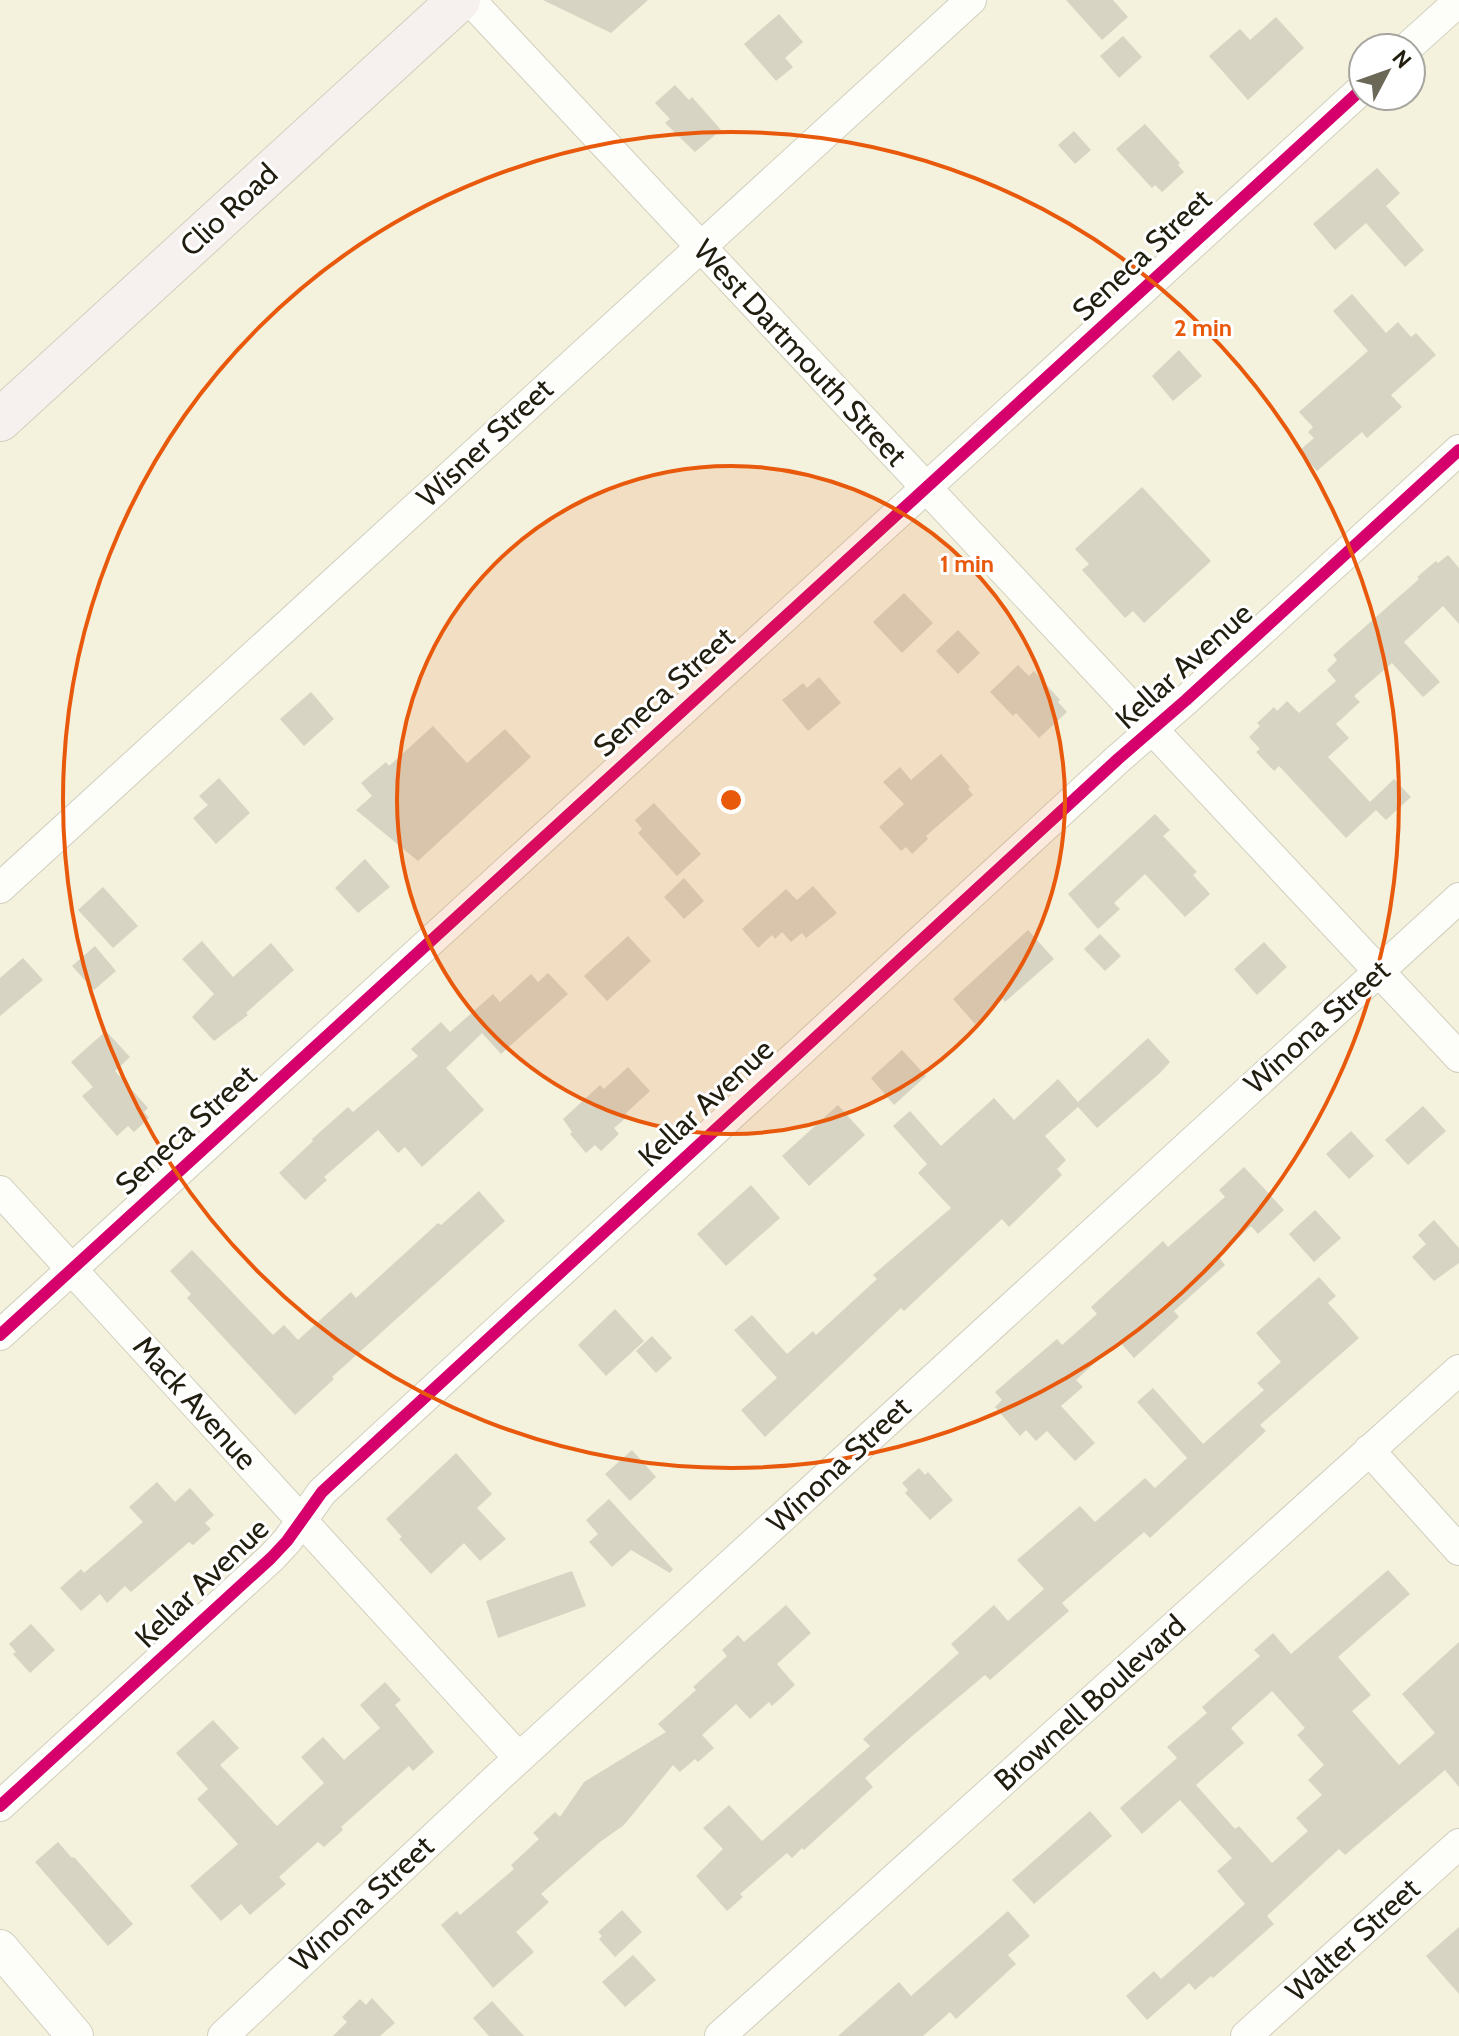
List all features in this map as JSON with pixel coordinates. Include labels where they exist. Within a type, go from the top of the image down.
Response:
[{"type":"main road","name":"Clio Road","points":[[0,420],[459,0]]},
{"type":"street","name":"West Dartmouth Street","points":[[470,0],[1459,1057]]},
{"type":"street","name":"Wisner Street","points":[[0,888],[971,0]]},
{"type":"street","points":[[1425,32],[1459,1]]},
{"type":"street","name":"Seneca Street","points":[[0,1335],[1347,103]]},
{"type":"street","name":"Kellar Avenue","points":[[0,1806],[271,1558],[322,1492],[1459,450]]},
{"type":"street","name":"Winona Street","points":[[223,2036],[519,1758],[1459,898]]},
{"type":"street","name":"Mack Avenue","points":[[0,1191],[519,1758]]},
{"type":"street","name":"Brownell Boulevard","points":[[720,2036],[1459,1370]]},
{"type":"street","points":[[1369,1450],[1459,1550]]},
{"type":"street","name":"Walter Street","points":[[1246,2036],[1459,1844]]},
{"type":"street","points":[[0,1948],[75,2036]]},
{"type":"building","points":[[543,0],[648,0],[611,33]]},
{"type":"building","points":[[1066,0],[1113,0],[1128,17],[1102,40]]},
{"type":"building","points":[[779,14],[803,42],[785,58],[793,67],[776,81],[744,44]]},
{"type":"building","points":[[1276,17],[1304,48],[1248,100],[1209,56],[1240,29],[1250,40]]},
{"type":"building","points":[[1123,36],[1142,57],[1119,78],[1100,56]]},
{"type":"building","points":[[675,85],[689,100],[692,97],[721,130],[695,152],[665,123],[670,119],[655,103]]},
{"type":"building","points":[[1145,124],[1180,163],[1178,165],[1184,172],[1162,192],[1155,185],[1152,188],[1116,149]]},
{"type":"building","points":[[1074,131],[1091,150],[1075,164],[1058,145]]},
{"type":"building","points":[[1377,168],[1400,193],[1386,206],[1424,250],[1405,267],[1366,223],[1335,250],[1313,224]]},
{"type":"building","points":[[1352,294],[1386,333],[1398,322],[1411,337],[1416,333],[1436,355],[1391,395],[1402,407],[1367,438],[1362,432],[1317,471],[1299,451],[1314,438],[1308,432],[1313,427],[1299,412],[1368,351],[1333,311]]},
{"type":"building","points":[[1179,350],[1202,376],[1173,401],[1152,376]]},
{"type":"building","points":[[1142,487],[1211,561],[1144,623],[1133,611],[1125,618],[1082,570],[1089,564],[1075,549]]},
{"type":"building","points":[[1448,555],[1459,568],[1459,624],[1443,606],[1404,642],[1440,682],[1423,697],[1392,663],[1354,696],[1360,702],[1336,724],[1349,738],[1328,757],[1370,802],[1394,779],[1411,797],[1386,820],[1376,810],[1346,838],[1279,766],[1274,771],[1256,752],[1260,749],[1249,737],[1260,726],[1257,723],[1274,707],[1277,711],[1287,701],[1299,713],[1336,681],[1327,670],[1337,660],[1333,655],[1419,579],[1417,577]]},
{"type":"building","points":[[904,593],[933,623],[902,653],[873,622]]},
{"type":"building","points":[[958,630],[980,653],[958,674],[936,651]]},
{"type":"building","points":[[1018,665],[1029,676],[1034,671],[1067,712],[1039,738],[1016,713],[1013,716],[990,692]]},
{"type":"building","points":[[819,677],[841,703],[808,731],[782,700],[803,683],[807,688]]},
{"type":"building","points":[[311,692],[334,719],[304,746],[280,719]]},
{"type":"building","points":[[433,726],[467,763],[505,729],[531,757],[418,861],[356,810],[372,796],[361,783],[386,762],[389,766]]},
{"type":"building","points":[[941,754],[970,787],[968,789],[973,795],[926,836],[928,839],[912,854],[906,847],[901,851],[879,827],[904,804],[883,782],[900,767],[911,780]]},
{"type":"building","points":[[219,778],[250,813],[216,844],[193,818],[208,805],[199,796]]},
{"type":"building","points":[[654,803],[701,854],[677,876],[638,833],[642,829],[635,820]]},
{"type":"building","points":[[1155,814],[1170,830],[1163,836],[1197,872],[1193,875],[1210,894],[1185,917],[1145,874],[1114,903],[1120,909],[1098,929],[1068,894]]},
{"type":"building","points":[[365,859],[390,887],[358,913],[335,888]]},
{"type":"building","points":[[684,878],[704,901],[684,919],[664,897]]},
{"type":"building","points":[[813,886],[837,913],[806,938],[802,933],[791,942],[782,932],[775,939],[772,935],[758,948],[742,929],[786,889],[797,900]]},
{"type":"building","points":[[103,887],[138,926],[113,948],[78,910]]},
{"type":"building","points":[[1028,930],[1054,959],[975,1024],[953,999]]},
{"type":"building","points":[[1100,934],[1121,956],[1105,971],[1084,949]]},
{"type":"building","points":[[628,936],[651,961],[607,1001],[584,976]]},
{"type":"building","points":[[202,941],[233,977],[271,943],[294,970],[246,1013],[248,1015],[214,1041],[192,1017],[214,994],[182,959]]},
{"type":"building","points":[[1264,942],[1287,967],[1257,995],[1234,969]]},
{"type":"building","points":[[95,946],[116,971],[94,990],[72,966]]},
{"type":"building","points":[[23,958],[43,980],[0,1016],[0,978]]},
{"type":"building","points":[[548,973],[568,994],[501,1054],[482,1033],[446,1068],[484,1110],[422,1167],[405,1147],[398,1153],[378,1130],[324,1177],[327,1180],[305,1200],[279,1173],[348,1107],[353,1112],[418,1056],[411,1049],[441,1022],[450,1032],[493,994],[500,1002],[531,974],[538,982]]},
{"type":"building","points":[[106,1031],[130,1057],[115,1071],[148,1108],[144,1112],[149,1118],[134,1132],[128,1126],[117,1136],[82,1096],[93,1087],[71,1062]]},
{"type":"building","points":[[1148,1038],[1170,1062],[1160,1073],[1097,1128],[1078,1107],[1045,1136],[1066,1160],[1057,1169],[1062,1175],[1009,1227],[1002,1219],[904,1311],[901,1308],[765,1437],[741,1410],[777,1378],[734,1330],[752,1315],[787,1354],[813,1331],[816,1335],[877,1279],[873,1275],[951,1208],[918,1173],[927,1164],[893,1126],[910,1111],[941,1146],[994,1098],[1014,1120],[1058,1079],[1078,1102]]},
{"type":"building","points":[[902,1050],[926,1076],[894,1105],[871,1078]]},
{"type":"building","points":[[628,1067],[650,1091],[614,1128],[619,1134],[601,1151],[595,1145],[586,1153],[570,1134],[572,1132],[563,1119],[600,1085],[604,1089]]},
{"type":"building","points":[[838,1105],[865,1135],[809,1186],[782,1156]]},
{"type":"building","points":[[1423,1106],[1446,1131],[1408,1165],[1385,1140]]},
{"type":"building","points":[[1351,1131],[1374,1156],[1349,1179],[1326,1154]]},
{"type":"building","points":[[1244,1167],[1284,1210],[1258,1234],[1251,1226],[1218,1256],[1225,1265],[1174,1311],[1179,1317],[1134,1358],[1119,1341],[1076,1380],[1083,1387],[1061,1406],[1095,1443],[1075,1461],[1047,1431],[1036,1441],[1026,1430],[1020,1436],[995,1407],[1002,1400],[995,1392],[1057,1339],[1062,1345],[1097,1314],[1091,1307],[1163,1241],[1168,1247],[1225,1197],[1219,1190]]},
{"type":"building","points":[[751,1185],[780,1218],[726,1266],[697,1234]]},
{"type":"building","points":[[479,1191],[505,1221],[332,1377],[334,1379],[295,1415],[187,1298],[191,1294],[170,1271],[192,1250],[273,1335],[284,1325],[298,1340],[351,1292],[356,1298],[438,1223],[441,1225]]},
{"type":"building","points":[[1315,1210],[1341,1238],[1314,1262],[1289,1234]]},
{"type":"building","points":[[1434,1220],[1459,1248],[1459,1263],[1434,1281],[1412,1257],[1426,1244],[1418,1235]]},
{"type":"building","points":[[1319,1277],[1336,1296],[1328,1303],[1359,1338],[1260,1425],[1266,1431],[1150,1538],[1144,1532],[1062,1603],[1069,1611],[990,1680],[985,1675],[911,1737],[865,1778],[873,1787],[804,1850],[802,1848],[792,1858],[787,1853],[740,1894],[743,1897],[727,1911],[696,1876],[723,1849],[703,1828],[729,1805],[762,1841],[870,1746],[863,1739],[959,1653],[951,1644],[994,1605],[1008,1621],[1044,1589],[1017,1560],[1080,1506],[1095,1522],[1145,1478],[1155,1488],[1187,1458],[1137,1402],[1153,1388],[1203,1444],[1264,1390],[1257,1383],[1281,1362],[1256,1333]]},
{"type":"building","points":[[615,1309],[644,1341],[606,1376],[578,1345]]},
{"type":"building","points":[[652,1336],[672,1358],[656,1373],[636,1351]]},
{"type":"building","points":[[632,1450],[656,1477],[630,1501],[605,1474]]},
{"type":"building","points":[[456,1453],[492,1494],[477,1508],[506,1539],[480,1561],[464,1543],[431,1574],[399,1539],[402,1537],[386,1519]]},
{"type":"building","points":[[919,1468],[925,1475],[928,1472],[953,1500],[930,1520],[905,1493],[908,1490],[902,1483]]},
{"type":"building","points":[[157,1482],[175,1502],[190,1488],[214,1515],[205,1523],[211,1529],[193,1545],[189,1542],[131,1592],[125,1586],[107,1603],[100,1594],[81,1611],[60,1588],[81,1569],[84,1573],[143,1522],[129,1507]]},
{"type":"building","points":[[609,1499],[673,1569],[670,1573],[631,1550],[612,1567],[589,1542],[598,1534],[586,1520]]},
{"type":"building","points":[[1388,1570],[1410,1594],[1338,1657],[1371,1695],[1352,1711],[1399,1765],[1435,1733],[1402,1694],[1459,1642],[1459,1787],[1445,1770],[1345,1855],[1339,1849],[1267,1916],[1274,1924],[1213,1978],[1211,1976],[1195,1990],[1189,1983],[1147,2020],[1126,1996],[1154,1971],[1161,1979],[1245,1904],[1217,1871],[1232,1858],[1180,1800],[1142,1834],[1120,1808],[1177,1758],[1167,1747],[1207,1713],[1202,1707],[1260,1656],[1254,1650],[1273,1633],[1291,1654]],"holes":[[[1272,1691],[1305,1728],[1297,1735],[1324,1765],[1308,1780],[1322,1795],[1296,1818],[1308,1831],[1272,1863],[1239,1826],[1235,1829],[1196,1785],[1244,1743],[1231,1728]]]},
{"type":"building","points":[[572,1571],[586,1606],[498,1638],[486,1601]]},
{"type":"building","points":[[786,1605],[811,1633],[777,1664],[795,1685],[772,1706],[769,1702],[750,1719],[736,1704],[702,1735],[714,1748],[680,1772],[673,1765],[624,1825],[541,1894],[549,1902],[516,1932],[534,1952],[493,1988],[441,1925],[457,1911],[460,1915],[514,1869],[511,1865],[539,1839],[533,1833],[555,1812],[560,1817],[584,1782],[666,1732],[658,1724],[696,1690],[693,1687],[727,1656],[722,1650],[738,1635],[744,1642]]},
{"type":"building","points":[[31,1624],[55,1650],[30,1673],[13,1654],[16,1652],[9,1644]]},
{"type":"building","points":[[385,1682],[401,1700],[395,1705],[434,1752],[413,1771],[409,1766],[341,1827],[343,1830],[324,1847],[318,1842],[279,1877],[286,1884],[250,1915],[241,1904],[221,1921],[190,1886],[238,1844],[197,1799],[208,1789],[176,1753],[213,1720],[239,1748],[220,1765],[277,1826],[324,1783],[301,1757],[323,1737],[344,1760],[380,1728],[360,1705]]},
{"type":"building","points":[[1090,1811],[1112,1836],[1034,1904],[1012,1880]]},
{"type":"building","points":[[58,1842],[133,1924],[108,1946],[35,1862]]},
{"type":"building","points":[[622,1910],[642,1932],[615,1957],[599,1939],[602,1936],[598,1932]]},
{"type":"building","points":[[1008,1911],[1030,1936],[1008,1955],[1016,1964],[956,2019],[950,2012],[923,2036],[838,2036],[899,1982],[911,1996]]},
{"type":"building","points":[[1459,1927],[1459,1994],[1426,1956]]},
{"type":"building","points":[[633,1955],[656,1980],[625,2007],[602,1982]]},
{"type":"building","points":[[372,1998],[395,2023],[380,2036],[333,2036],[347,2022],[342,2017],[360,1999],[366,2005]]},
{"type":"building","points":[[492,2001],[524,2036],[489,2036],[473,2018]]},
{"type":"cycle path","points":[[0,1335],[1347,103]]},
{"type":"cycle path","points":[[0,1806],[271,1558],[322,1492],[1118,759],[1459,450]]}]
